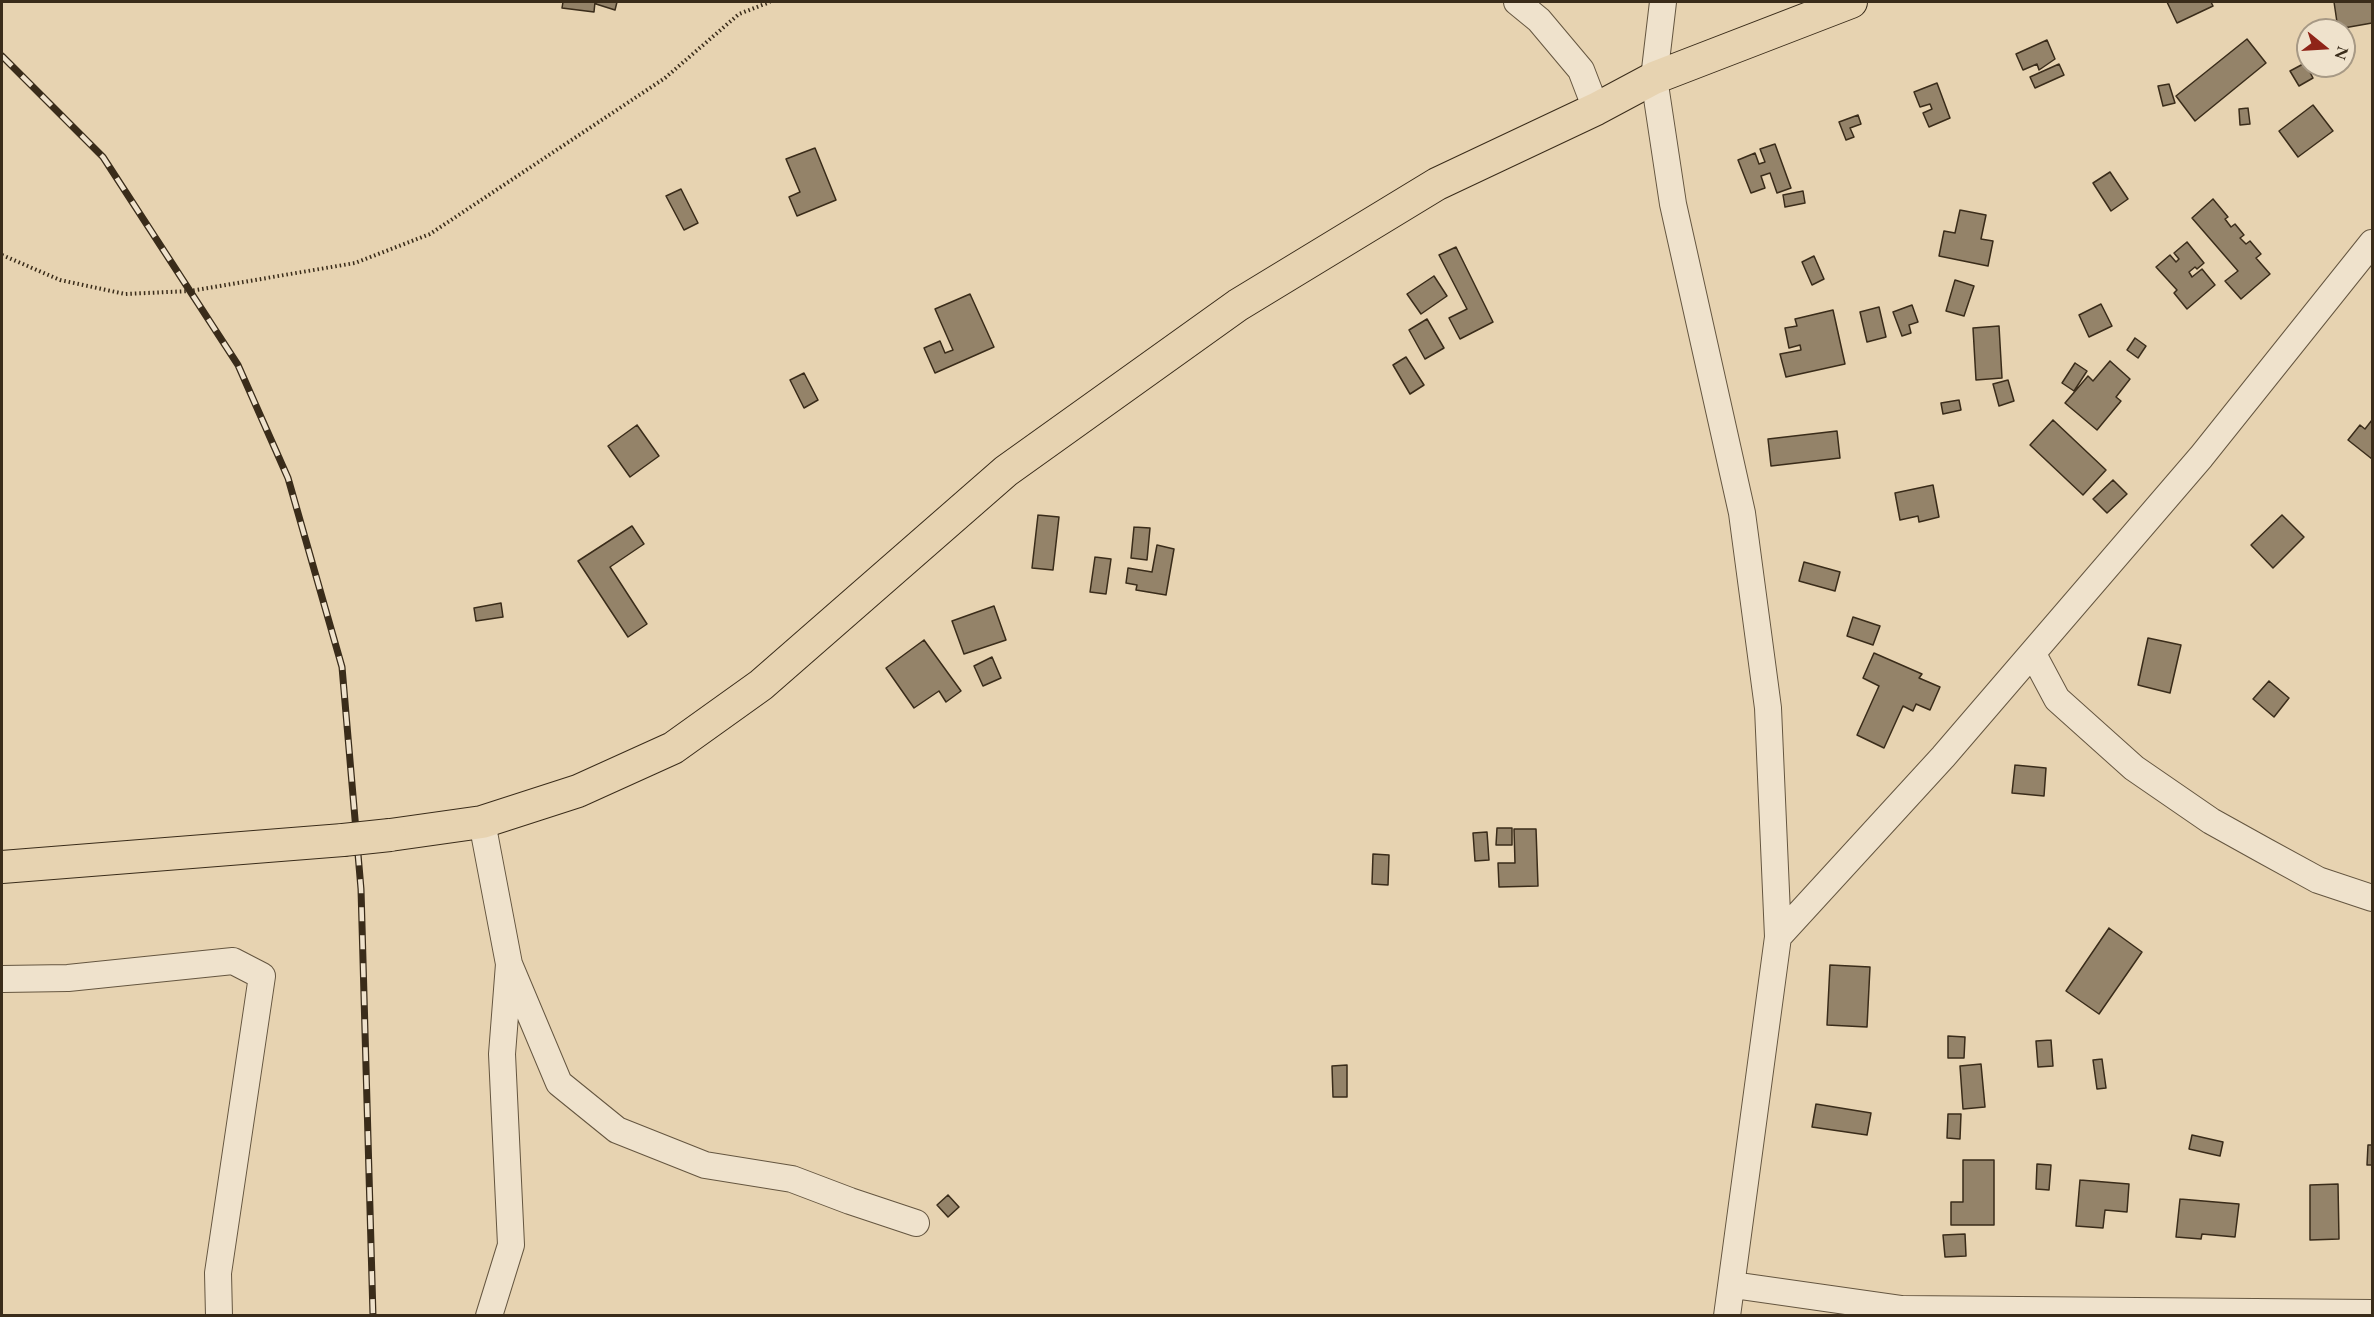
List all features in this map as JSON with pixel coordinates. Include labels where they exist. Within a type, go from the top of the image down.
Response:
[{"type":"main road","points":[[2,867],[343,840],[482,822],[578,791],[673,748],[761,685],[1006,471],[1238,305],[1437,184],[1596,109],[1654,78],[1851,2]]},
{"type":"street","points":[[1517,2],[1539,20],[1581,70],[1596,109]]},
{"type":"street","points":[[1663,2],[1654,78],[1673,204],[1742,513],[1768,708],[1778,937],[1733,1285],[1727,1316]]},
{"type":"street","points":[[1778,937],[1943,757],[2033,654],[2201,457],[2373,243]]},
{"type":"street","points":[[2033,654],[2057,699],[2134,768],[2211,820],[2318,880],[2373,898]]},
{"type":"street","points":[[482,822],[509,964],[558,1083],[617,1130],[705,1165],[792,1179],[916,1223]]},
{"type":"street","points":[[2,979],[68,978],[233,961],[262,976],[218,1273],[219,1316]]},
{"type":"street","points":[[489,1316],[511,1245],[502,1054],[509,964]]},
{"type":"street","points":[[1733,1285],[1902,1309],[2373,1313]]},
{"type":"path","points":[[2,255],[60,280],[125,294],[190,291],[355,263],[430,234],[665,78],[739,14],[770,2]]},
{"type":"building","points":[[563,2],[595,2],[594,12],[562,8]]},
{"type":"building","points":[[596,2],[617,2],[615,10],[596,4]]},
{"type":"building","points":[[2167,2],[2211,2],[2213,6],[2177,23]]},
{"type":"building","points":[[2334,2],[2372,2],[2372,23],[2356,26],[2356,18],[2336,18]]},
{"type":"building","points":[[2247,39],[2266,63],[2195,121],[2176,96]]},
{"type":"building","points":[[2047,40],[2055,59],[2039,70],[2037,64],[2023,70],[2016,54]]},
{"type":"building","points":[[2059,64],[2064,75],[2035,88],[2030,77]]},
{"type":"building","points":[[2296,68],[2296,78],[2313,78],[2299,86],[2290,71]]},
{"type":"building","points":[[1937,83],[1950,118],[1929,127],[1923,113],[1932,109],[1930,104],[1920,107],[1914,92]]},
{"type":"building","points":[[2169,84],[2175,103],[2163,106],[2158,86]]},
{"type":"building","points":[[2313,105],[2333,131],[2298,157],[2279,131]]},
{"type":"building","points":[[2248,108],[2250,124],[2240,125],[2239,109]]},
{"type":"building","points":[[1858,115],[1861,124],[1850,128],[1854,137],[1846,140],[1839,122]]},
{"type":"building","points":[[1775,144],[1791,188],[1777,193],[1770,173],[1761,176],[1765,188],[1751,193],[1738,160],[1755,153],[1759,164],[1765,162],[1760,149]]},
{"type":"building","points":[[815,148],[836,200],[797,216],[789,197],[800,192],[786,159]]},
{"type":"building","points":[[2110,172],[2128,199],[2111,211],[2093,183]]},
{"type":"building","points":[[681,189],[698,223],[684,230],[666,196]]},
{"type":"building","points":[[1803,191],[1805,203],[1785,207],[1783,195]]},
{"type":"building","points":[[2213,199],[2228,217],[2225,219],[2231,227],[2235,224],[2244,235],[2240,238],[2246,244],[2250,241],[2261,254],[2256,258],[2270,274],[2241,299],[2225,281],[2238,271],[2192,218]]},
{"type":"building","points":[[1960,210],[1986,215],[1981,239],[1993,241],[1988,266],[1939,256],[1944,231],[1955,233]]},
{"type":"building","points":[[2187,242],[2204,263],[2189,272],[2192,277],[2202,269],[2215,285],[2187,309],[2174,293],[2177,290],[2156,267],[2170,255],[2176,262],[2179,259],[2174,253]]},
{"type":"building","points":[[1456,247],[1493,322],[1460,339],[1449,318],[1467,309],[1439,255]]},
{"type":"building","points":[[1814,256],[1824,279],[1812,285],[1802,262]]},
{"type":"building","points":[[1434,276],[1447,296],[1421,314],[1407,294]]},
{"type":"building","points":[[1955,280],[1974,286],[1964,316],[1946,311]]},
{"type":"building","points":[[970,294],[994,347],[935,373],[924,348],[940,341],[945,353],[953,350],[935,309]]},
{"type":"building","points":[[2101,304],[2112,326],[2089,337],[2079,315]]},
{"type":"building","points":[[1912,305],[1918,322],[1909,325],[1911,333],[1902,336],[1893,312]]},
{"type":"building","points":[[1879,307],[1886,337],[1867,342],[1860,312]]},
{"type":"building","points":[[1833,310],[1845,364],[1786,377],[1780,354],[1801,350],[1800,345],[1789,348],[1785,328],[1797,326],[1795,319]]},
{"type":"building","points":[[1427,319],[1444,348],[1425,359],[1409,330]]},
{"type":"building","points":[[1999,326],[2002,378],[1976,380],[1973,328]]},
{"type":"building","points":[[2135,338],[2146,346],[2138,358],[2127,350]]},
{"type":"building","points":[[1406,357],[1424,385],[1410,394],[1393,365]]},
{"type":"building","points":[[2110,361],[2130,379],[2116,397],[2121,401],[2097,430],[2065,403],[2088,376],[2093,381]]},
{"type":"building","points":[[2075,363],[2087,371],[2074,391],[2062,383]]},
{"type":"building","points":[[804,373],[818,400],[804,408],[790,380]]},
{"type":"building","points":[[2008,380],[2014,401],[1999,406],[1993,384]]},
{"type":"building","points":[[1959,400],[1961,410],[1943,414],[1941,403]]},
{"type":"building","points":[[2053,420],[2106,470],[2083,495],[2030,445]]},
{"type":"building","points":[[2372,420],[2372,459],[2348,440],[2360,425],[2365,429]]},
{"type":"building","points":[[637,425],[659,456],[630,477],[608,446]]},
{"type":"building","points":[[1837,431],[1840,458],[1771,466],[1768,439]]},
{"type":"building","points":[[2113,480],[2127,494],[2107,513],[2093,499]]},
{"type":"building","points":[[1933,485],[1939,517],[1919,522],[1918,516],[1900,520],[1895,493]]},
{"type":"building","points":[[1038,515],[1059,517],[1053,570],[1032,568]]},
{"type":"building","points":[[2282,515],[2304,537],[2273,568],[2251,545]]},
{"type":"building","points":[[632,526],[644,544],[610,567],[647,624],[628,637],[578,561]]},
{"type":"building","points":[[1134,527],[1150,528],[1147,560],[1131,558]]},
{"type":"building","points":[[1157,545],[1174,549],[1166,595],[1136,590],[1137,585],[1126,583],[1128,568],[1152,572]]},
{"type":"building","points":[[1095,557],[1111,559],[1106,594],[1090,592]]},
{"type":"building","points":[[1804,562],[1840,572],[1835,591],[1799,581]]},
{"type":"building","points":[[501,603],[503,617],[476,621],[474,608]]},
{"type":"building","points":[[994,606],[1006,640],[964,654],[952,621]]},
{"type":"building","points":[[1853,617],[1880,626],[1873,645],[1847,636]]},
{"type":"building","points":[[2148,638],[2181,645],[2170,693],[2138,685]]},
{"type":"building","points":[[924,640],[961,691],[946,702],[939,691],[914,708],[886,668]]},
{"type":"building","points":[[1874,653],[1922,674],[1919,678],[1940,687],[1930,710],[1916,704],[1913,711],[1903,706],[1884,748],[1857,735],[1879,686],[1863,678]]},
{"type":"building","points":[[992,657],[1001,678],[983,686],[974,666]]},
{"type":"building","points":[[2269,681],[2289,698],[2274,717],[2253,699]]},
{"type":"building","points":[[2015,765],[2046,768],[2044,796],[2012,793]]},
{"type":"building","points":[[1497,828],[1512,828],[1512,845],[1496,845]]},
{"type":"building","points":[[1514,829],[1536,829],[1538,886],[1499,887],[1498,863],[1515,863]]},
{"type":"building","points":[[1487,832],[1489,860],[1475,861],[1473,833]]},
{"type":"building","points":[[1373,854],[1389,855],[1388,885],[1372,884]]},
{"type":"building","points":[[2109,928],[2142,952],[2099,1014],[2066,991]]},
{"type":"building","points":[[1830,965],[1870,967],[1867,1027],[1827,1025]]},
{"type":"building","points":[[1948,1036],[1965,1037],[1964,1058],[1948,1058]]},
{"type":"building","points":[[2051,1040],[2053,1066],[2038,1067],[2036,1041]]},
{"type":"building","points":[[2102,1059],[2106,1088],[2097,1089],[2093,1060]]},
{"type":"building","points":[[1981,1064],[1985,1107],[1963,1109],[1960,1066]]},
{"type":"building","points":[[1347,1065],[1347,1097],[1333,1097],[1332,1066]]},
{"type":"building","points":[[1816,1104],[1871,1113],[1867,1135],[1812,1127]]},
{"type":"building","points":[[1948,1114],[1961,1114],[1960,1139],[1947,1138]]},
{"type":"building","points":[[2192,1135],[2223,1142],[2220,1156],[2189,1149]]},
{"type":"building","points":[[2368,1145],[2372,1145],[2372,1165],[2367,1165]]},
{"type":"building","points":[[1963,1160],[1994,1160],[1994,1225],[1951,1225],[1951,1202],[1963,1202]]},
{"type":"building","points":[[2037,1164],[2051,1165],[2049,1190],[2036,1189]]},
{"type":"building","points":[[2080,1180],[2129,1184],[2127,1212],[2105,1210],[2103,1228],[2076,1226]]},
{"type":"building","points":[[2338,1184],[2339,1239],[2310,1240],[2310,1185]]},
{"type":"building","points":[[948,1195],[959,1207],[948,1217],[937,1205]]},
{"type":"building","points":[[2180,1199],[2239,1204],[2235,1237],[2202,1234],[2201,1239],[2176,1237]]},
{"type":"building","points":[[1965,1234],[1966,1256],[1945,1257],[1943,1235]]},
{"type":"railway","points":[[2,56],[103,157],[238,365],[288,478],[342,667],[361,889],[373,1316]]}]
